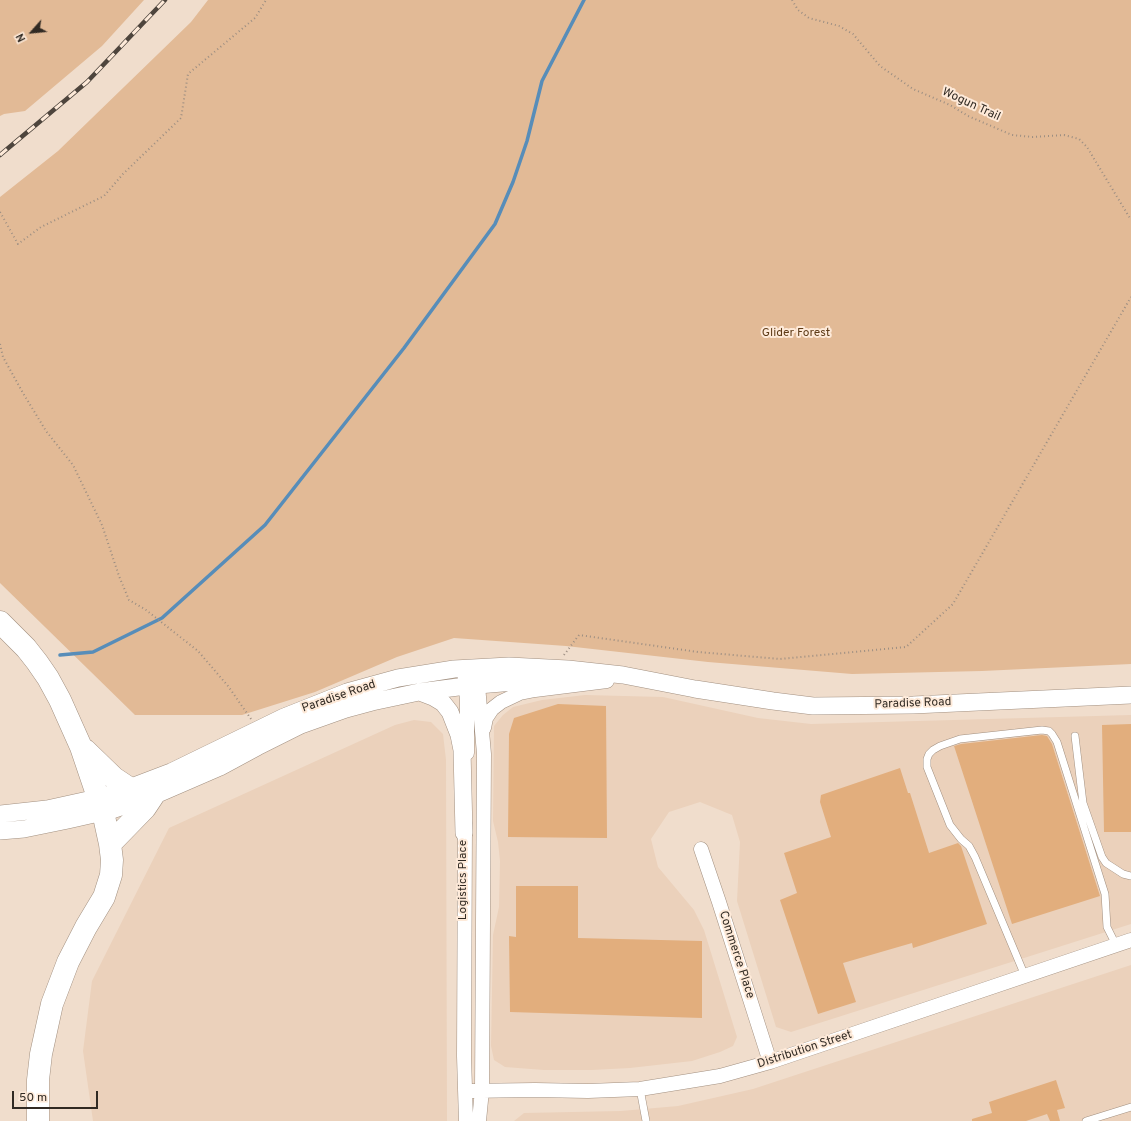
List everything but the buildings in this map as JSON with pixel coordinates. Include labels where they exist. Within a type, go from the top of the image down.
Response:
[{"type":"highway","points":[[0,622],[26,648],[48,678],[60,700],[81,747],[100,805],[110,844],[112,860],[111,875],[104,898],[86,927],[68,962],[52,1004],[41,1054],[38,1080],[38,1121]]},
{"type":"highway","points":[[81,747],[114,778],[129,788]]},
{"type":"highway","points":[[110,844],[145,808],[153,796]]},
{"type":"street","name":"Paradise Road","points":[[0,831],[24,829],[100,805],[129,788],[170,772],[258,730],[347,692],[398,678],[470,668],[509,666],[554,668],[623,675],[695,689],[813,706],[913,705],[1131,695]]},
{"type":"street","name":"Logistics Place","points":[[470,668],[472,685],[483,734],[484,777],[482,1090],[479,1121]]},
{"type":"street","name":"Paradise Road","points":[[0,814],[100,805],[153,796],[220,767],[257,746],[301,725],[346,709],[419,692],[472,685],[568,679],[695,689]]},
{"type":"street","points":[[483,734],[486,718],[492,709],[501,702],[520,694],[535,690],[607,681]]},
{"type":"street","name":"Logistics Place","points":[[466,1121],[464,832],[472,685]]},
{"type":"street","points":[[419,692],[433,697],[442,703],[450,712],[459,735],[462,750],[464,832]]},
{"type":"street","name":"Commerce Place","points":[[701,849],[770,1062]]},
{"type":"street","name":"Distribution Street","points":[[465,1091],[588,1091],[640,1089],[720,1076],[770,1062],[1131,940]]},
{"type":"lane","points":[[1025,976],[975,857],[968,846],[950,825],[927,767],[927,759],[933,750],[960,739],[1042,730],[1049,731],[1052,734],[1057,742],[1105,894],[1107,927],[1116,946]]},
{"type":"lane","points":[[1075,736],[1083,803],[1102,856],[1106,863],[1123,874],[1131,876]]},
{"type":"lane","name":"Logistics Place","points":[[465,1091],[474,1084],[477,1072],[478,816],[484,777]]},
{"type":"lane","points":[[640,1089],[646,1121]]},
{"type":"lane","points":[[1086,1121],[1131,1107]]},
{"type":"path","points":[[0,212],[18,244],[41,227],[104,196],[123,174],[181,118],[188,74],[255,18],[266,0]]},
{"type":"path","name":"Wogun Trail","points":[[792,0],[798,10],[809,18],[839,26],[853,34],[880,66],[913,89],[950,105],[968,116],[1012,135],[1033,137],[1064,135],[1079,139],[1087,148],[1131,220]]},
{"type":"path","points":[[554,668],[579,635],[698,652],[780,659],[906,647],[953,604],[1131,297]]},
{"type":"path","points":[[0,344],[3,356],[23,393],[46,431],[73,465],[102,525],[119,576],[129,600],[146,610],[198,651],[228,686],[258,730]]},
{"type":"shaded area","points":[[585,695],[663,697],[758,718],[811,724],[1131,715],[1131,924],[791,1032],[776,1027],[737,901],[740,842],[732,815],[700,802],[669,812],[651,839],[658,867],[694,910],[704,930],[737,1037],[733,1046],[692,1061],[630,1068],[544,1070],[505,1067],[494,1060],[491,1046],[493,935],[499,907],[500,861],[498,842],[493,821],[494,726],[503,715],[513,707],[542,700]]},
{"type":"shaded area","points":[[414,720],[431,722],[443,734],[446,760],[447,1121],[93,1121],[83,1051],[92,981],[169,828],[395,725]]},
{"type":"shaded area","points":[[1131,965],[1131,1121],[514,1121],[524,1113],[621,1111],[678,1106],[753,1089]]},
{"type":"green space","points":[[0,0],[144,0],[102,46],[25,111],[0,116]]},
{"type":"green space","name":"Glider Forest","points":[[208,0],[1131,0],[1131,664],[982,671],[852,674],[708,662],[566,646],[454,638],[397,657],[315,692],[242,715],[135,715],[0,583],[0,197],[58,151],[191,22]]},
{"type":"waterway","points":[[60,655],[93,652],[162,618],[265,525],[404,348],[495,224],[513,182],[527,141],[542,81],[584,0]]},
{"type":"railway","points":[[0,155],[87,82],[165,0]]}]
